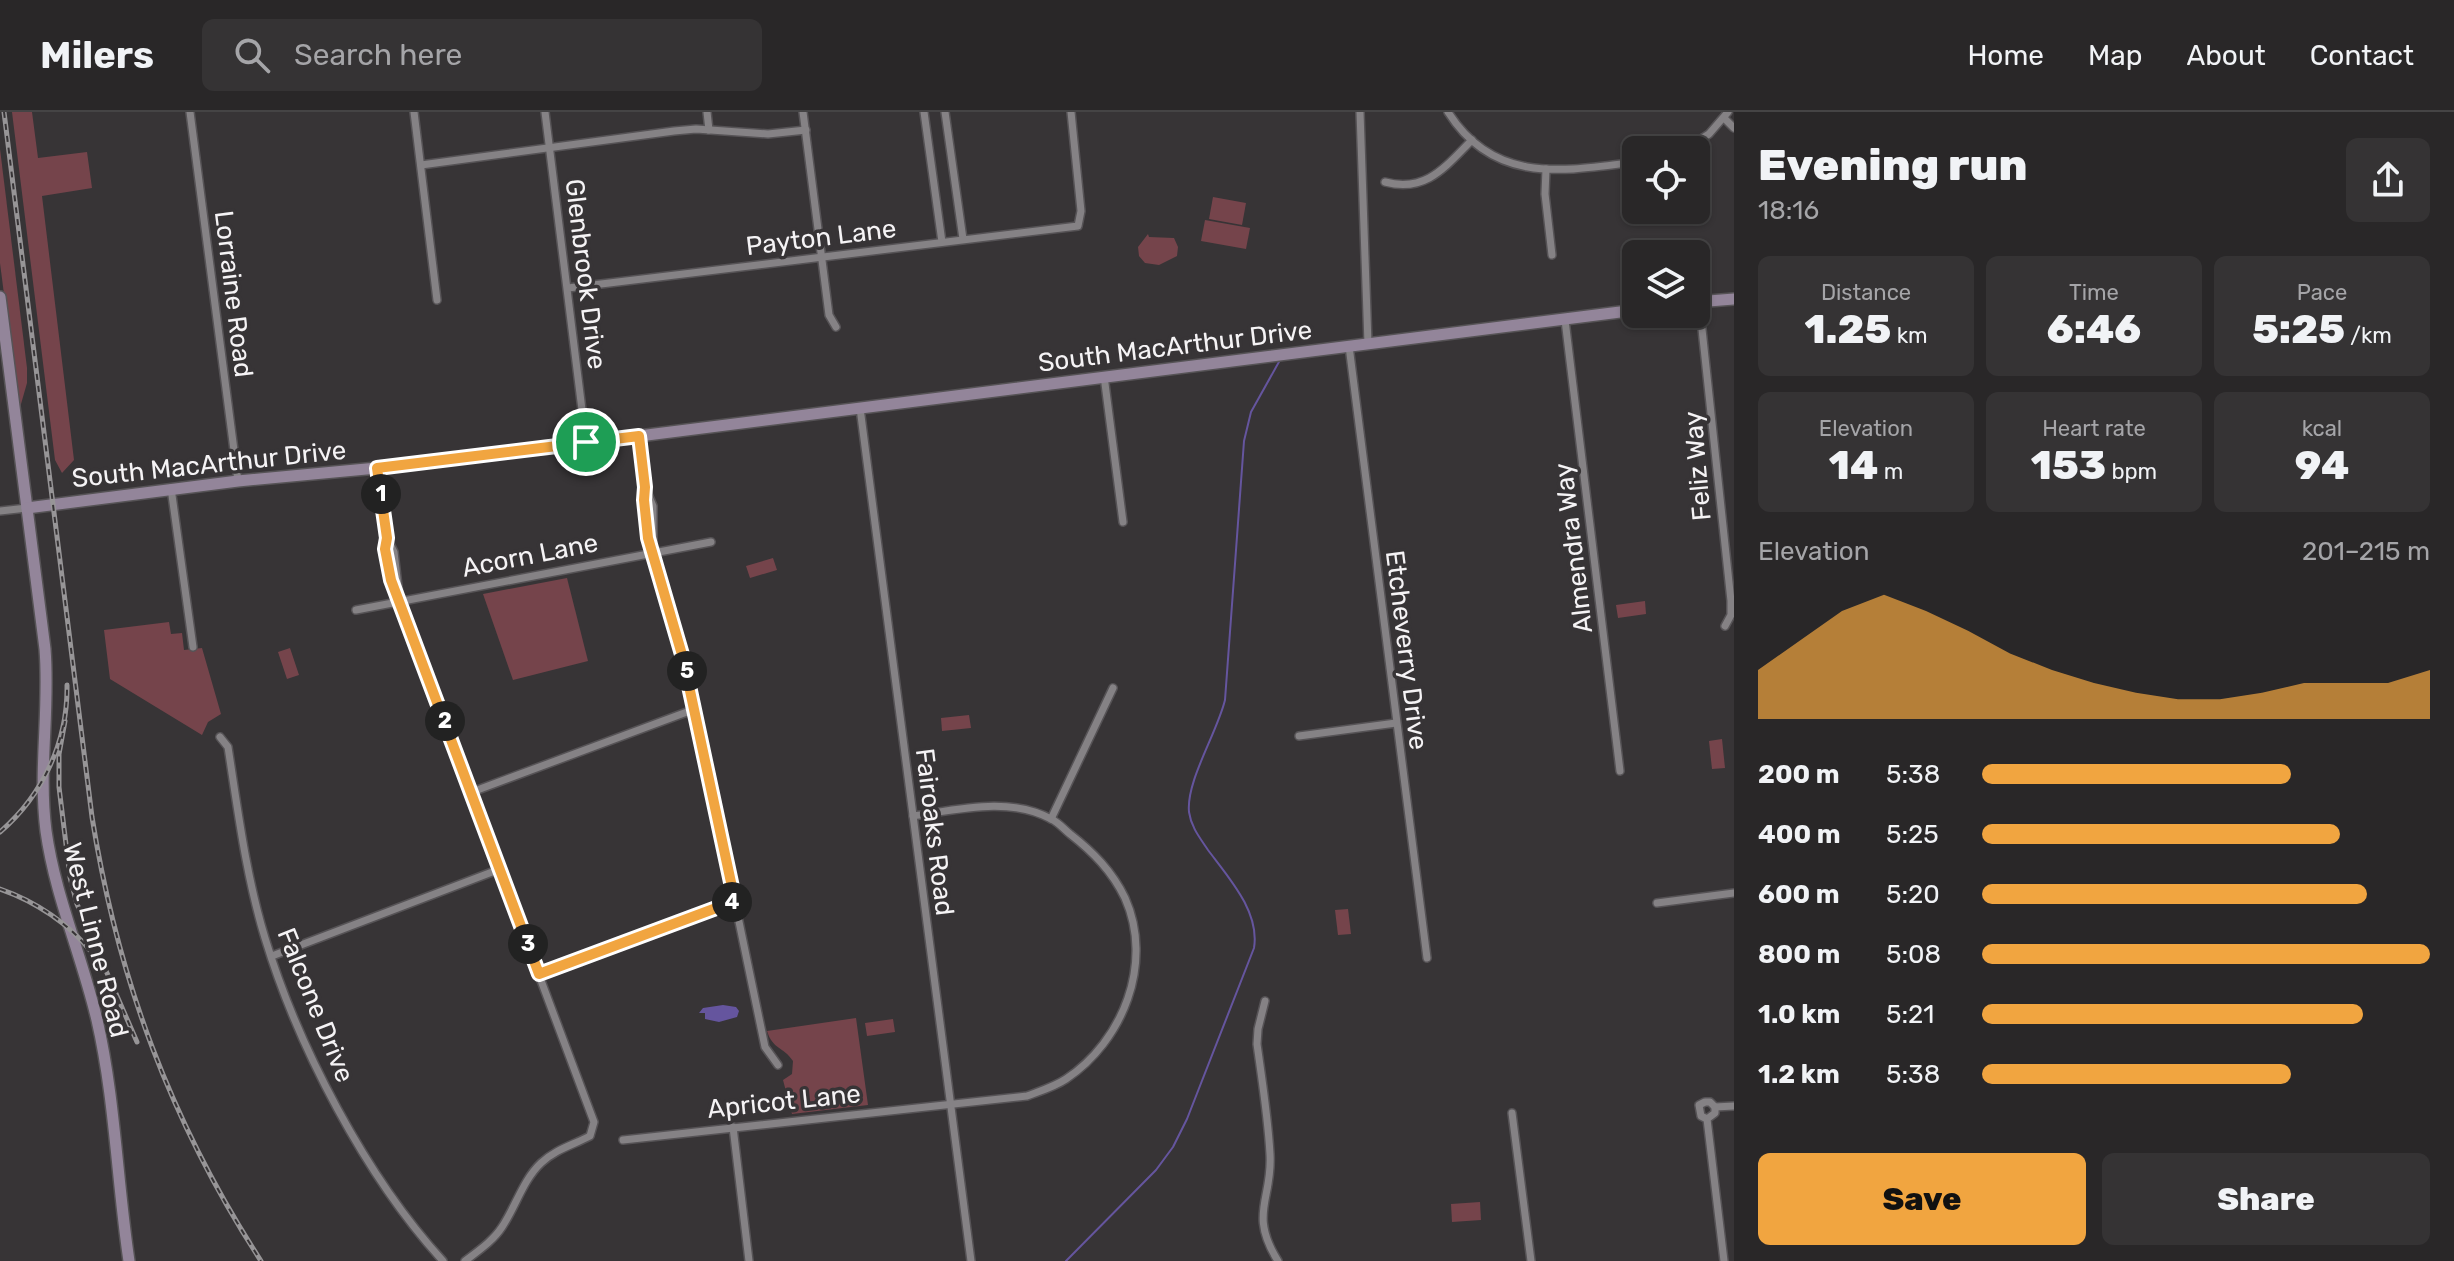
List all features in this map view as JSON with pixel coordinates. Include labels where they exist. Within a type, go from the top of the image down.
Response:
[{"type":"street","name":"Lorraine Road","points":[[190,112],[238,481]]},
{"type":"street","points":[[414,112],[437,300]]},
{"type":"street","name":"Glenbrook Drive","points":[[545,112],[586,442]]},
{"type":"street","points":[[707,112],[709,130]]},
{"type":"street","points":[[803,112],[829,315],[836,327]]},
{"type":"street","points":[[924,112],[942,242]]},
{"type":"street","points":[[945,112],[963,239]]},
{"type":"street","name":"Payton Lane","points":[[568,288],[1078,226],[1081,211],[1071,112]]},
{"type":"street","points":[[1360,112],[1368,344]]},
{"type":"street","points":[[1448,112],[1472,140],[1502,159],[1524,167],[1557,171],[1622,164]]},
{"type":"street","points":[[1706,136],[1726,115],[1734,128]]},
{"type":"street","points":[[421,165],[674,131],[768,134],[806,130]]},
{"type":"street","points":[[1385,182],[1401,186],[1416,185],[1445,168],[1472,140]]},
{"type":"street","points":[[1546,169],[1545,194],[1552,255]]},
{"type":"street","name":"West Linne Road","points":[[0,297],[46,663],[42,772],[47,837],[55,880],[97,1022],[129,1261]]},
{"type":"street","points":[[1710,301],[1734,299]]},
{"type":"street","name":"South MacArthur Drive","points":[[639,436],[1622,312]]},
{"type":"street","name":"Almendra Way","points":[[1565,320],[1620,771]]},
{"type":"street","name":"Feliz Way","points":[[1701,328],[1731,601],[1731,615],[1725,626]]},
{"type":"street","name":"Etcheverry Drive","points":[[1349,346],[1427,958]]},
{"type":"street","points":[[1104,376],[1123,522]]},
{"type":"street","name":"Fairoaks Road","points":[[860,408],[971,1261]]},
{"type":"street","points":[[586,442],[639,436],[649,518],[648,538],[695,709],[765,1047],[778,1065]]},
{"type":"street","name":"South MacArthur Drive","points":[[27,508],[171,488],[377,468],[586,442]]},
{"type":"street","points":[[377,468],[387,538],[394,552],[399,600],[594,1122],[590,1136],[560,1149],[538,1165],[501,1228],[465,1261]]},
{"type":"street","points":[[171,488],[193,647]]},
{"type":"street","points":[[0,511],[27,508]]},
{"type":"street","name":"Acorn Lane","points":[[356,610],[711,542]]},
{"type":"street","points":[[913,816],[978,807],[1006,807],[1051,819],[1113,688]]},
{"type":"street","points":[[472,792],[695,709]]},
{"type":"street","points":[[1299,736],[1396,723]]},
{"type":"street","name":"Falcone Drive","points":[[220,737],[228,747],[252,886],[272,956],[314,1064],[371,1165],[443,1261]]},
{"type":"street","name":"Apricot Lane","points":[[623,1140],[1027,1096],[1064,1080],[1102,1048],[1124,1010],[1131,989],[1135,934],[1125,898],[1101,860],[1051,819]]},
{"type":"street","points":[[272,956],[500,869]]},
{"type":"street","points":[[1657,903],[1734,893]]},
{"type":"street","points":[[539,974],[735,901]]},
{"type":"street","points":[[1265,1001],[1257,1044],[1270,1158],[1261,1211],[1264,1228],[1278,1261]]},
{"type":"street","points":[[1710,1102],[1715,1107],[1715,1113],[1707,1119],[1701,1116],[1699,1105],[1710,1102]]},
{"type":"street","points":[[1715,1107],[1734,1106]]},
{"type":"street","points":[[1512,1113],[1531,1261]]},
{"type":"street","points":[[1707,1119],[1724,1261]]},
{"type":"street","points":[[733,1127],[749,1261]]},
{"type":"shaded area","points":[[12,112],[32,112],[38,158],[87,152],[92,188],[42,196],[74,460],[62,473],[55,460]]},
{"type":"shaded area","points":[[0,149],[27,368],[27,383],[19,411],[0,263]]},
{"type":"shaded area","points":[[1213,197],[1246,203],[1242,225],[1209,219]]},
{"type":"shaded area","points":[[1205,220],[1250,228],[1246,249],[1201,241]]},
{"type":"shaded area","points":[[1148,234],[1149,237],[1174,238],[1178,247],[1177,256],[1159,265],[1145,263],[1139,256],[1138,247]]},
{"type":"shaded area","points":[[773,558],[777,570],[750,578],[746,566]]},
{"type":"shaded area","points":[[567,578],[588,661],[513,680],[483,594]]},
{"type":"shaded area","points":[[1645,601],[1646,614],[1618,618],[1616,605]]},
{"type":"shaded area","points":[[169,622],[171,634],[182,633],[184,650],[202,648],[221,714],[208,722],[202,735],[110,679],[104,630]]},
{"type":"shaded area","points":[[290,648],[299,675],[287,679],[278,652]]},
{"type":"shaded area","points":[[969,715],[971,728],[942,731],[941,718]]},
{"type":"shaded area","points":[[1722,739],[1725,768],[1712,769],[1709,741]]},
{"type":"shaded area","points":[[1348,909],[1351,934],[1338,935],[1335,910]]},
{"type":"shaded area","points":[[736,1007],[739,1011],[737,1017],[719,1022],[705,1019],[705,1013],[699,1013],[703,1008]]},
{"type":"shaded area","points":[[856,1018],[868,1105],[792,1114],[783,1080],[792,1074],[793,1061],[772,1042],[767,1031]]},
{"type":"shaded area","points":[[893,1019],[895,1032],[867,1036],[865,1023]]},
{"type":"shaded area","points":[[1480,1202],[1481,1220],[1452,1222],[1451,1204]]},
{"type":"waterway","points":[[1066,1261],[1156,1170],[1173,1147],[1187,1119],[1254,948],[1255,935],[1248,909],[1196,832],[1190,817],[1189,800],[1225,700],[1244,441],[1251,412],[1280,360]]},
{"type":"railway","points":[[4,112],[92,817],[103,877],[133,992],[152,1048],[200,1156],[261,1261]]},
{"type":"railway","points":[[0,832],[29,801],[50,766],[63,726],[67,685]]},
{"type":"railway","points":[[65,721],[59,754],[59,787],[70,877],[77,904],[137,1042]]},
{"type":"railway","points":[[0,889],[51,915],[74,933],[93,954]]},
{"type":"route","points":[[639,436],[648,538],[692,695],[735,901],[539,974],[391,580],[377,468],[586,442],[639,436]]}]
